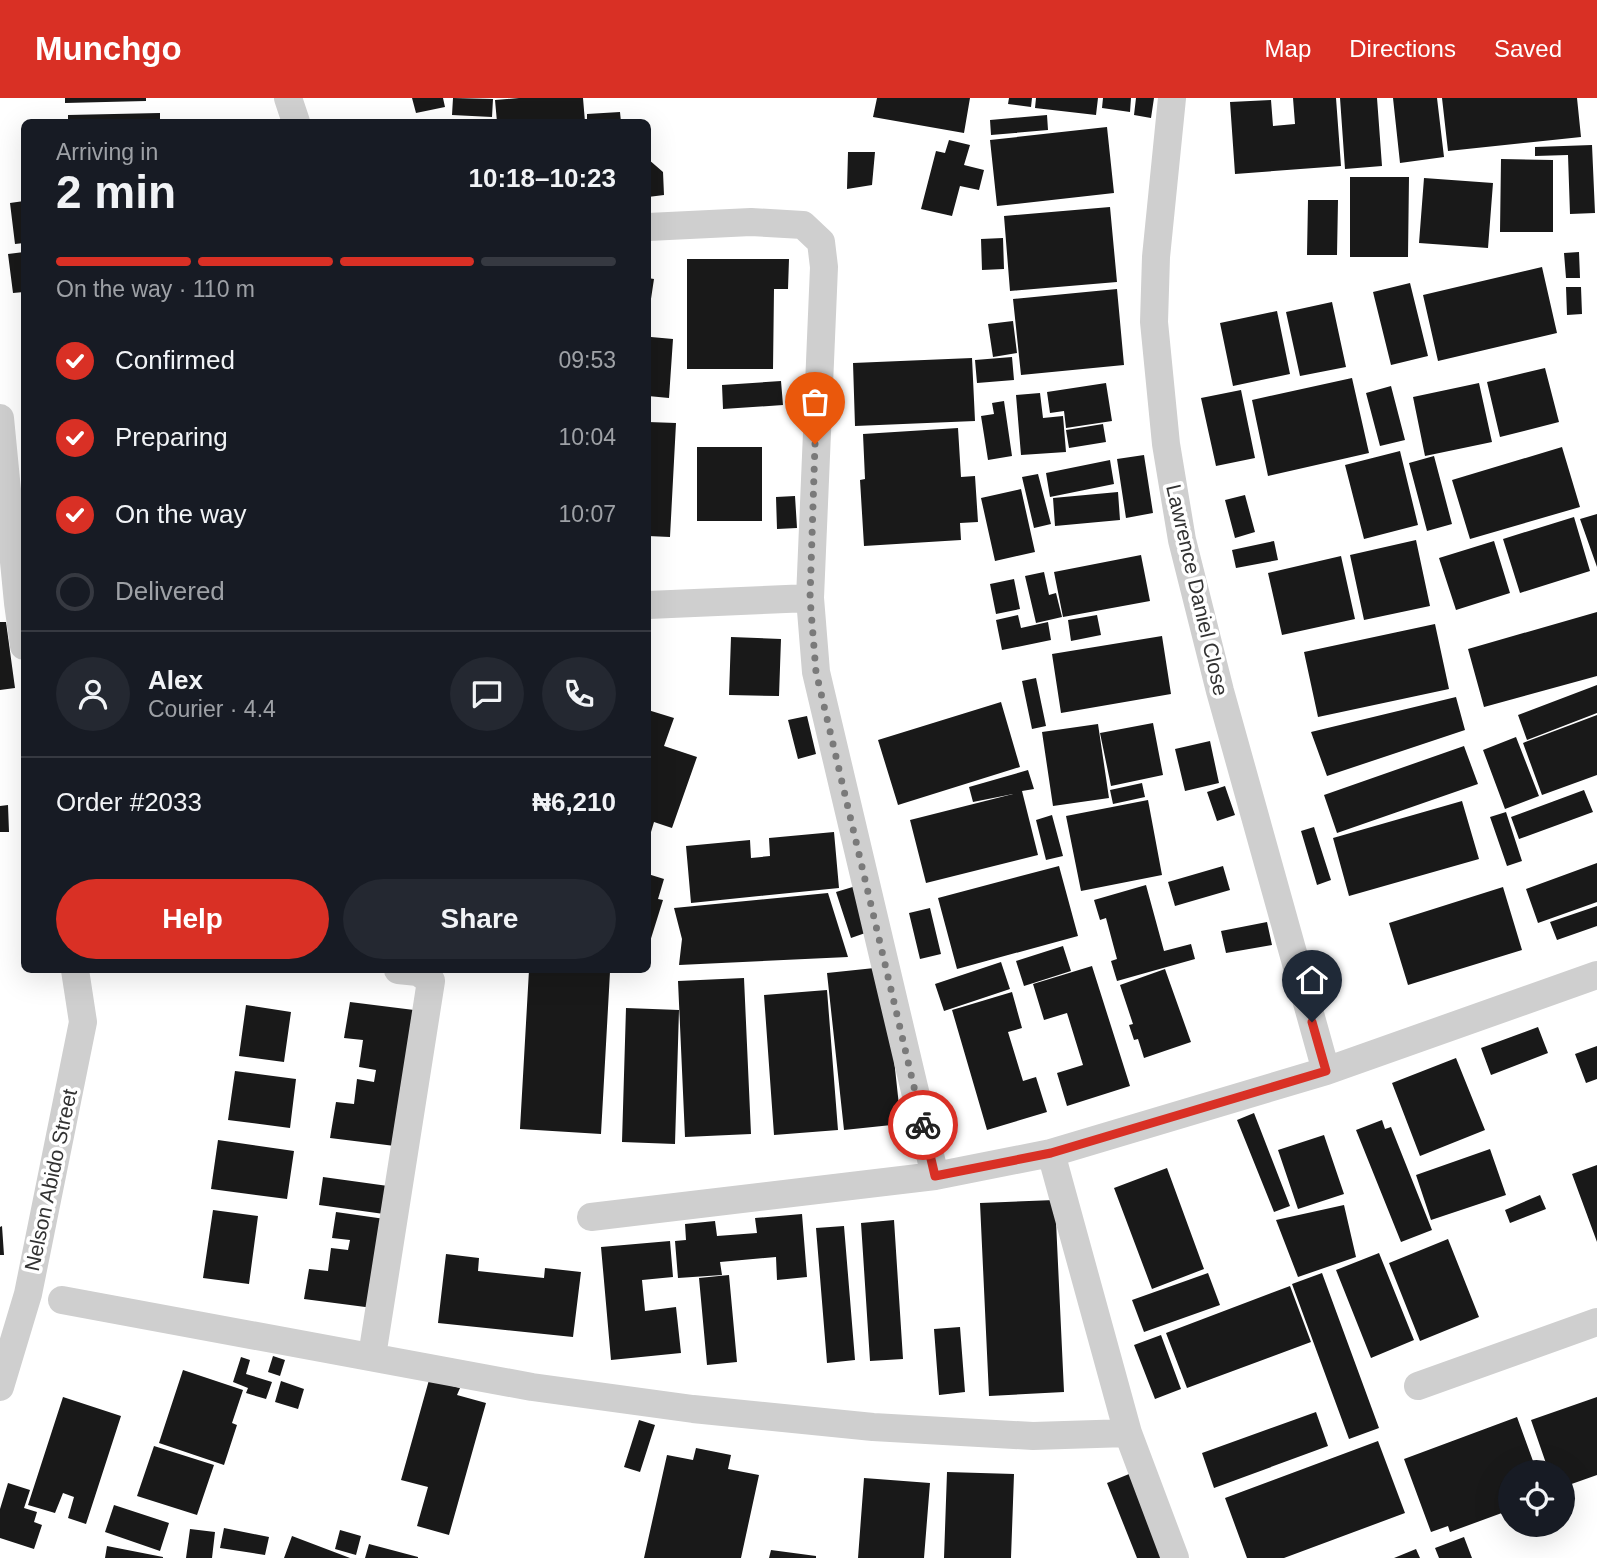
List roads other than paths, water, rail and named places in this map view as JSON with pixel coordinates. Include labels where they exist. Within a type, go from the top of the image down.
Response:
[{"type":"street","name":"Lawrence Daniel Close","points":[[1172,98],[1156,257],[1154,322],[1166,444],[1182,540],[1217,679],[1326,1071]]},
{"type":"street","points":[[651,228],[751,222],[803,225],[821,242],[824,267],[810,598],[816,672],[935,1176]]},
{"type":"street","points":[[0,418],[14,602],[21,633]]},
{"type":"street","points":[[651,605],[810,598]]},
{"type":"street","name":"Nelson Abido Street","points":[[0,1387],[14,1295],[83,1022],[75,973]]},
{"type":"street","points":[[372,1356],[431,981],[419,973]]},
{"type":"street","points":[[591,1217],[935,1176],[1051,1153],[1326,1071],[1597,975]]},
{"type":"street","points":[[1051,1153],[1128,1433],[1175,1558]]},
{"type":"street","points":[[62,1300],[532,1387],[873,1427],[1033,1436],[1128,1433]]},
{"type":"street","points":[[1418,1386],[1597,1322]]}]
